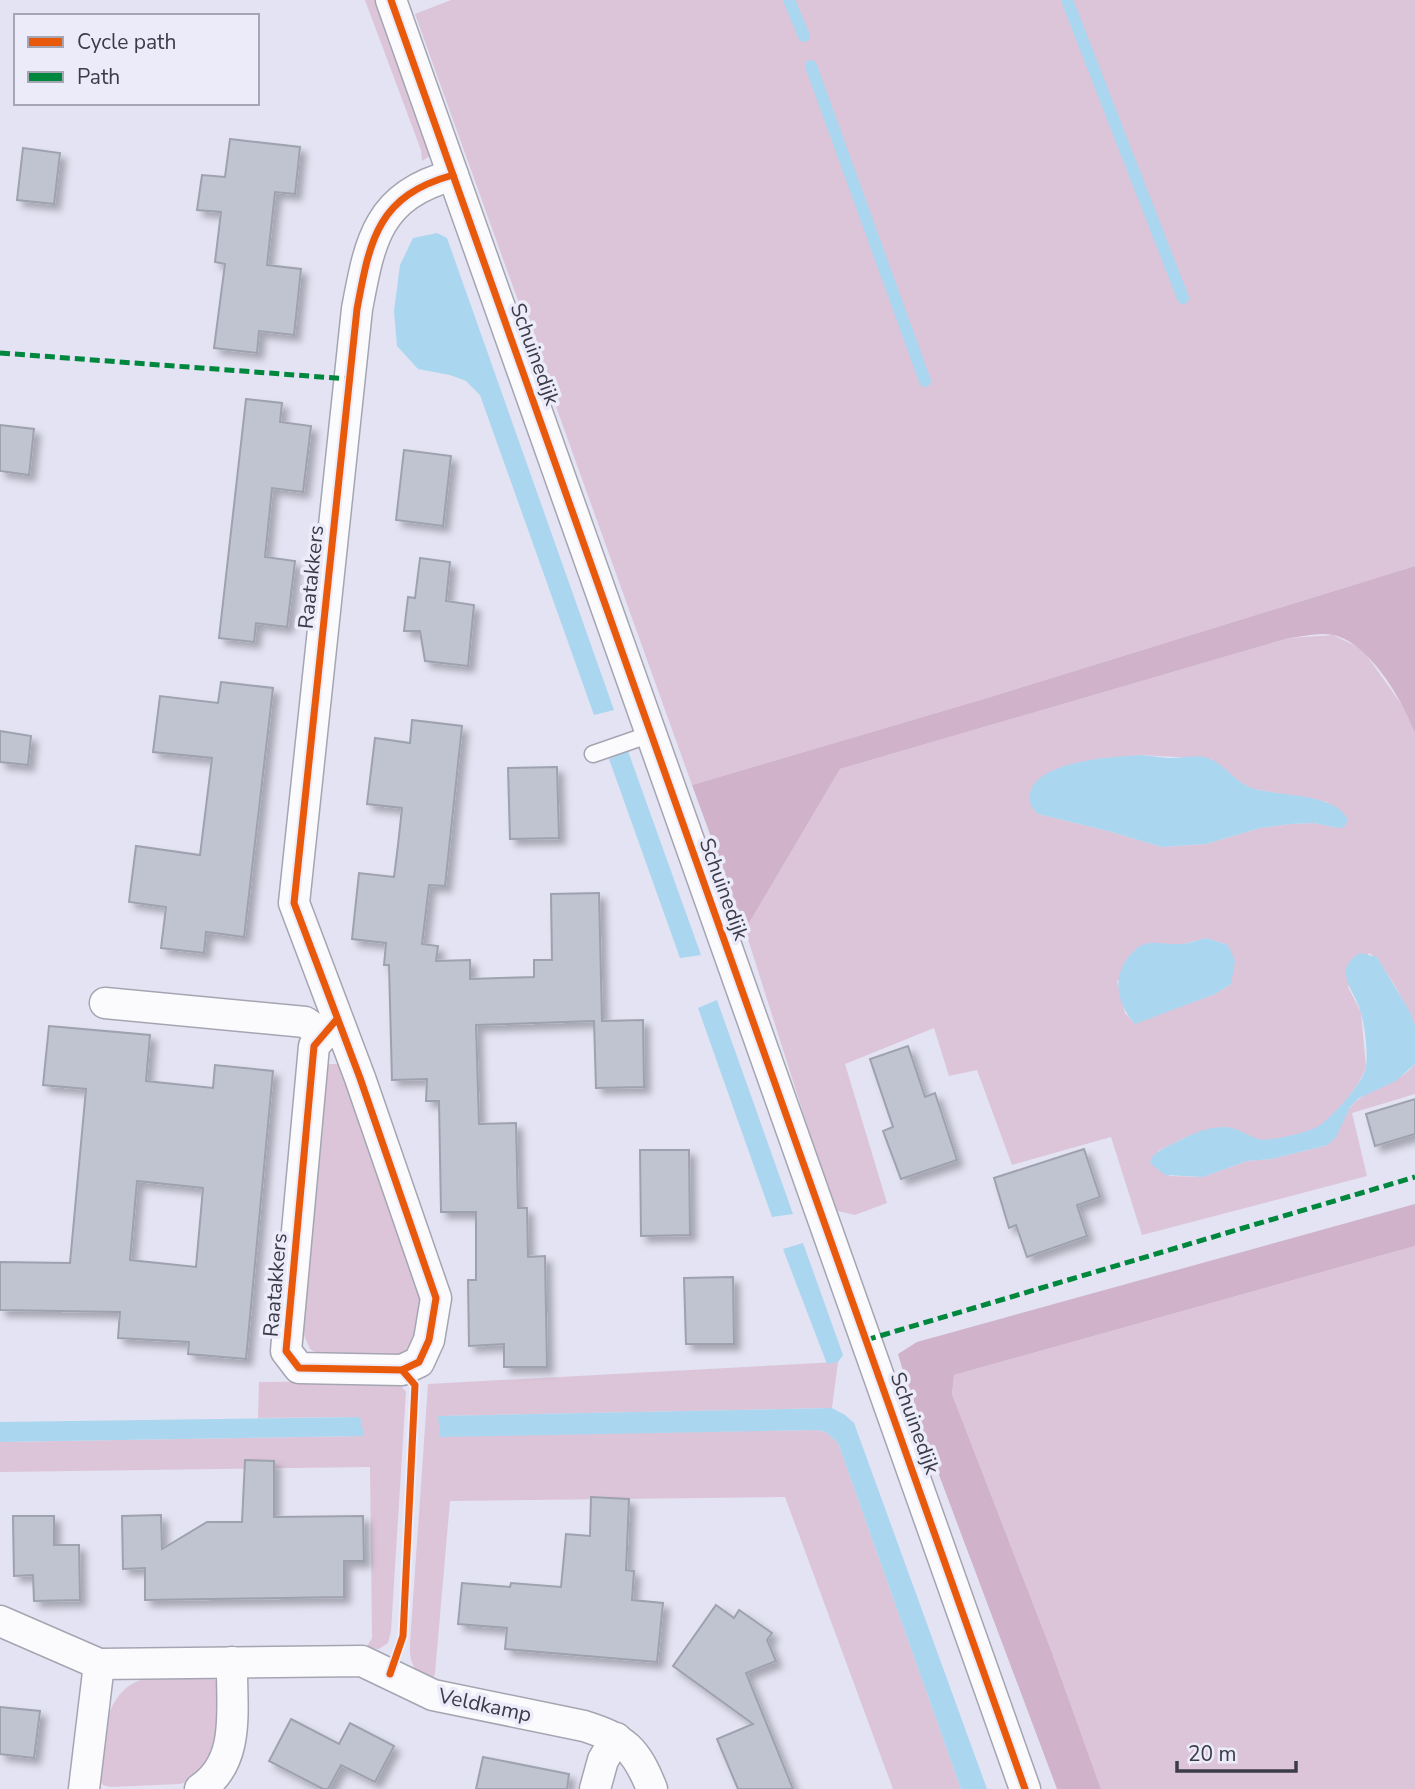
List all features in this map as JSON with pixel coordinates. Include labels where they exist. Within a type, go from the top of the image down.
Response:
[{"type":"street","name":"Schuinedijk","points":[[391,0],[1025,1789]]},
{"type":"street","name":"Raatakkers","points":[[330,1027],[314,1046],[286,1351],[299,1368],[402,1370],[419,1362],[429,1339],[436,1298],[360,1078],[330,1027],[294,903],[357,309],[368,254],[375,234],[402,198],[428,182],[453,175]]},
{"type":"street","points":[[105,1003],[305,1022],[330,1027]]},
{"type":"street","name":"Veldkamp","points":[[0,1621],[99,1664],[362,1661],[433,1695],[584,1726],[616,1738],[635,1755],[652,1789]]},
{"type":"street","points":[[200,1789],[219,1773],[227,1758],[231,1741],[232,1662]]},
{"type":"street","points":[[84,1789],[99,1664]]},
{"type":"street","points":[[595,1789],[603,1760],[616,1738]]},
{"type":"lane","points":[[593,754],[651,734]]},
{"type":"shaded area","points":[[365,0],[381,0],[434,153],[422,161],[421,150]]},
{"type":"shaded area","points":[[451,0],[1415,0],[1415,566],[987,698],[692,785],[415,14]]},
{"type":"shaded area","points":[[1415,566],[1415,733],[1402,705],[1372,661],[1346,640],[1333,635],[1317,634],[1289,638],[840,769],[745,930],[692,785],[987,698]]},
{"type":"shaded area","points":[[1333,635],[1362,649],[1407,712],[1415,733],[1415,1026],[1388,975],[1369,953],[1348,987],[1361,1012],[1366,1067],[1353,1091],[1326,1121],[1309,1131],[1269,1140],[1257,1139],[1230,1129],[1209,1129],[1158,1151],[1169,1176],[1203,1177],[1247,1161],[1271,1159],[1328,1145],[1354,1103],[1402,1076],[1415,1064],[1415,1094],[1352,1113],[1367,1176],[1142,1235],[1111,1137],[1012,1165],[977,1070],[949,1076],[934,1028],[845,1064],[887,1203],[855,1215],[834,1210],[745,930],[840,769],[1289,638]],"holes":[[[1141,755],[1211,759],[1236,780],[1253,789],[1327,802],[1339,828],[1313,823],[1290,824],[1260,828],[1206,844],[1162,847],[1038,814],[1055,770],[1096,759]],[[1206,938],[1228,945],[1231,984],[1215,994],[1135,1023],[1125,1013],[1117,981],[1172,944]]]},
{"type":"shaded area","points":[[329,1064],[343,1064],[422,1295],[422,1321],[405,1352],[391,1359],[324,1357],[310,1349],[301,1328],[324,1074]]},
{"type":"shaded area","points":[[1415,1204],[1415,1246],[954,1375],[952,1394],[1051,1650],[1101,1789],[1057,1789],[915,1411],[898,1354],[917,1342]]},
{"type":"shaded area","points":[[1415,1246],[1415,1789],[1101,1789],[1051,1650],[952,1394],[954,1375]]},
{"type":"shaded area","points":[[838,1362],[832,1408],[439,1416],[440,1436],[816,1430],[826,1432],[838,1443],[961,1789],[893,1789],[785,1497],[450,1501],[432,1682],[417,1671],[410,1657],[410,1643],[428,1384]]},
{"type":"shaded area","points":[[394,1381],[406,1392],[391,1631],[388,1643],[379,1649],[366,1648],[372,1638],[370,1467],[0,1472],[0,1442],[363,1436],[360,1417],[258,1418],[259,1382]]},
{"type":"shaded area","points":[[210,1676],[218,1682],[220,1743],[196,1779],[180,1784],[103,1785],[99,1779],[104,1731],[108,1716],[124,1690],[137,1682],[154,1677]]},
{"type":"water","points":[[437,233],[447,238],[614,710],[594,715],[480,395],[466,381],[418,369],[397,346],[394,311],[400,265],[413,238]]},
{"type":"water","points":[[628,751],[701,955],[680,958],[609,759]]},
{"type":"water","points":[[1141,755],[1168,758],[1205,757],[1216,762],[1248,787],[1320,800],[1342,811],[1348,820],[1344,827],[1339,828],[1313,823],[1290,824],[1260,828],[1206,844],[1162,847],[1038,814],[1031,806],[1031,790],[1038,780],[1049,772],[1080,762]]},
{"type":"water","points":[[1206,938],[1228,945],[1235,961],[1231,984],[1215,994],[1135,1024],[1120,999],[1118,981],[1130,955],[1147,944],[1183,944]]},
{"type":"water","points":[[1360,953],[1377,957],[1410,1012],[1415,1026],[1415,1064],[1396,1081],[1359,1098],[1350,1107],[1336,1137],[1328,1145],[1271,1159],[1247,1161],[1203,1177],[1165,1175],[1150,1163],[1159,1151],[1208,1129],[1228,1127],[1258,1139],[1271,1139],[1315,1128],[1333,1114],[1354,1090],[1366,1067],[1365,1032],[1346,974],[1351,960]]},
{"type":"water","points":[[717,1000],[793,1214],[772,1217],[698,1008]]},
{"type":"water","points":[[803,1243],[843,1355],[838,1362],[827,1364],[783,1249]]},
{"type":"water","points":[[832,1408],[854,1423],[987,1789],[961,1789],[838,1443],[826,1432],[816,1430],[440,1437],[438,1416]]},
{"type":"water","points":[[360,1417],[364,1436],[0,1442],[0,1422]]},
{"type":"building","points":[[230,139],[300,147],[295,194],[275,192],[267,265],[301,269],[294,335],[259,331],[257,353],[214,348],[225,264],[215,262],[221,212],[197,210],[202,175],[225,177]]},
{"type":"building","points":[[23,148],[60,153],[54,204],[17,200]]},
{"type":"building","points":[[246,399],[282,403],[280,422],[311,426],[303,492],[272,488],[265,557],[295,561],[287,627],[256,623],[254,642],[219,638]]},
{"type":"building","points":[[0,425],[34,429],[29,475],[0,471]]},
{"type":"building","points":[[404,450],[451,456],[443,526],[396,520]]},
{"type":"building","points":[[420,558],[450,562],[446,601],[474,605],[468,666],[425,661],[420,631],[404,631],[408,597],[415,598]]},
{"type":"building","points":[[221,682],[273,688],[244,937],[206,932],[204,953],[161,948],[166,907],[129,902],[136,846],[200,855],[212,758],[153,752],[160,696],[218,703]]},
{"type":"building","points":[[412,720],[462,726],[445,886],[429,885],[422,944],[438,946],[436,961],[470,960],[470,979],[534,977],[534,960],[552,960],[551,894],[599,893],[602,1021],[643,1020],[644,1087],[596,1088],[594,1021],[476,1025],[479,1124],[516,1123],[518,1208],[527,1208],[528,1257],[545,1256],[547,1367],[504,1367],[504,1344],[469,1346],[468,1280],[476,1280],[476,1212],[441,1212],[439,1101],[426,1101],[427,1079],[392,1080],[389,965],[384,965],[386,943],[352,939],[359,873],[394,877],[398,845],[402,808],[367,804],[375,738],[410,743]]},
{"type":"building","points":[[0,731],[31,736],[28,765],[0,762]]},
{"type":"building","points":[[557,767],[559,838],[510,839],[508,768]]},
{"type":"building","points":[[49,1026],[150,1035],[146,1081],[213,1088],[215,1065],[273,1071],[246,1359],[188,1354],[189,1342],[118,1338],[120,1312],[0,1310],[0,1262],[70,1263],[86,1089],[43,1085]],"holes":[[[137,1181],[203,1188],[196,1267],[130,1260]]]},
{"type":"building","points":[[908,1046],[925,1097],[935,1093],[957,1160],[901,1179],[883,1131],[893,1127],[870,1059]]},
{"type":"building","points":[[1415,1099],[1415,1134],[1375,1146],[1366,1114]]},
{"type":"building","points":[[1084,1149],[1100,1197],[1077,1205],[1087,1236],[1027,1257],[1016,1225],[1009,1228],[994,1178]]},
{"type":"building","points":[[640,1150],[689,1150],[690,1235],[641,1236]]},
{"type":"building","points":[[733,1277],[734,1344],[686,1344],[684,1278]]},
{"type":"building","points":[[245,1460],[274,1461],[274,1517],[363,1516],[364,1561],[344,1561],[344,1597],[145,1600],[145,1568],[123,1569],[122,1516],[161,1515],[162,1549],[207,1522],[242,1522]]},
{"type":"building","points":[[591,1497],[629,1499],[626,1570],[634,1571],[632,1600],[663,1603],[657,1662],[505,1649],[507,1628],[458,1624],[462,1583],[561,1587],[566,1534],[590,1536]]},
{"type":"building","points":[[13,1516],[54,1516],[54,1545],[79,1545],[80,1600],[34,1601],[33,1575],[14,1576]]},
{"type":"building","points":[[716,1605],[734,1618],[739,1610],[772,1633],[767,1640],[776,1661],[746,1673],[793,1789],[738,1789],[717,1739],[753,1724],[673,1666]]},
{"type":"building","points":[[0,1707],[40,1711],[34,1758],[0,1754]]},
{"type":"building","points":[[291,1719],[339,1744],[350,1723],[394,1746],[375,1782],[341,1765],[328,1789],[323,1789],[269,1761]]},
{"type":"building","points":[[483,1757],[569,1774],[567,1789],[476,1789]]},
{"type":"waterway","points":[[789,0],[804,36]]},
{"type":"waterway","points":[[1067,0],[1183,298]]},
{"type":"waterway","points":[[811,66],[925,381]]},
{"type":"marked path","points":[[0,353],[349,379]]},
{"type":"marked path","points":[[866,1340],[1415,1177]]},
{"type":"cycle path","points":[[391,0],[1025,1789]]},
{"type":"cycle path","points":[[337,1019],[314,1046],[286,1351],[299,1368],[402,1370],[419,1362],[429,1340],[436,1298],[360,1078],[294,903],[357,309],[362,284],[373,242],[381,224],[393,208],[408,195],[453,175]]},
{"type":"cycle path","points":[[390,1674],[403,1636],[415,1385],[402,1370]]}]
